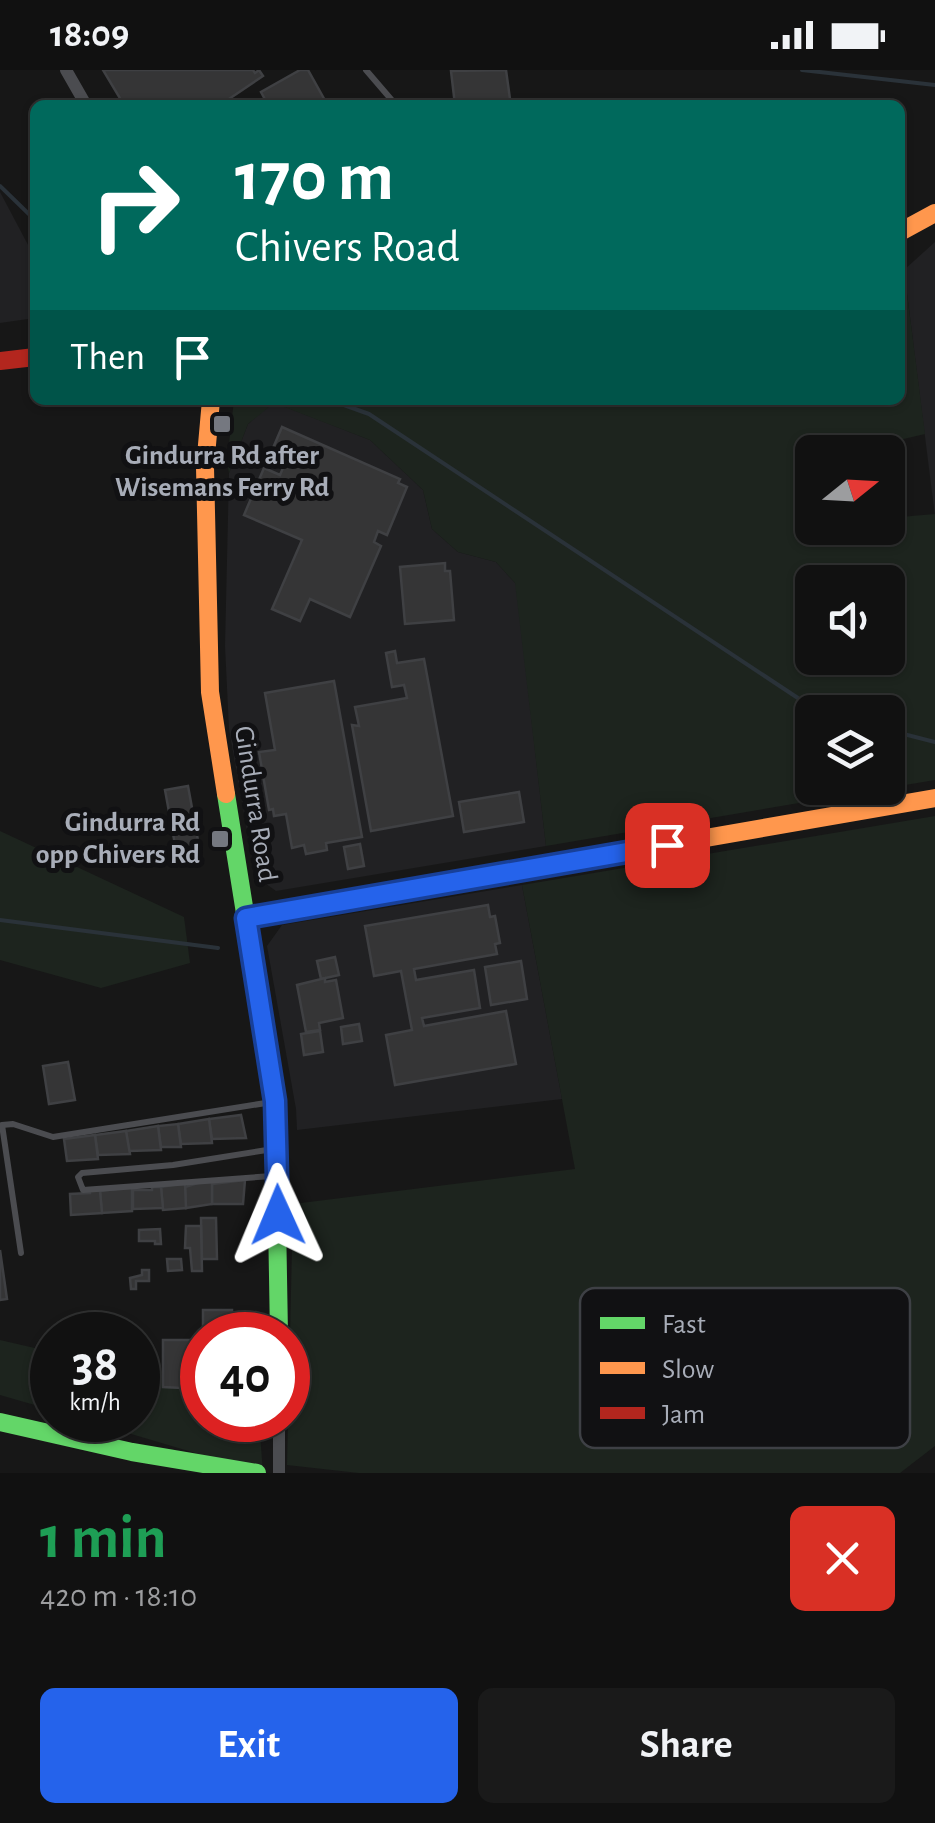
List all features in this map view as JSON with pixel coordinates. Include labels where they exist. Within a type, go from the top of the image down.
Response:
[{"type":"main road","points":[[905,229],[935,213]]},
{"type":"main road","points":[[0,361],[30,358]]},
{"type":"main road","name":"Gindurra Road","points":[[210,405],[205,466],[210,692],[275,1101],[279,1312]]},
{"type":"main road","points":[[246,918],[935,798]]},
{"type":"main road","points":[[0,1422],[132,1452],[256,1473]]},
{"type":"street","points":[[66,70],[83,100]]},
{"type":"street","points":[[278,1473],[279,1442]]},
{"type":"lane","points":[[366,70],[392,100]]},
{"type":"lane","points":[[21,1253],[1,1125],[13,1124],[53,1137],[275,1101]]},
{"type":"lane","points":[[277,1148],[173,1166],[82,1173],[78,1177],[82,1190],[278,1175]]},
{"type":"shaded area","points":[[0,192],[30,249],[30,319],[0,323]]},
{"type":"shaded area","points":[[935,242],[935,516],[905,278],[905,269]]},
{"type":"shaded area","points":[[905,278],[925,434],[905,439],[905,435],[795,435],[795,545],[905,545],[905,517],[935,514],[935,780],[905,785],[905,695],[795,695],[795,804],[546,846],[515,583],[496,562],[458,552],[432,529],[423,490],[370,440],[279,405],[905,405]]},
{"type":"shaded area","points":[[233,405],[272,405],[248,424],[229,473]]},
{"type":"shaded area","points":[[270,405],[281,405],[370,440],[423,490],[432,529],[458,552],[496,562],[516,584],[546,846],[276,891],[255,876],[229,729],[225,646],[229,473],[248,424]]},
{"type":"shaded area","points":[[935,816],[935,1446],[900,1473],[359,1473],[287,1465],[288,1442],[310,1442],[310,1312],[291,1312],[293,1204],[575,1169],[522,885]]},
{"type":"shaded area","points":[[0,831],[184,917],[190,963],[101,988],[0,960]]},
{"type":"shaded area","points":[[522,885],[562,1099],[297,1130],[267,946],[282,925]]},
{"type":"shaded area","points":[[0,1340],[30,1347],[30,1404],[0,1395]]},
{"type":"shaded area","points":[[160,1378],[180,1383],[180,1442],[261,1442],[263,1473],[158,1442]]},
{"type":"building","points":[[103,70],[259,70],[263,76],[227,100],[121,100]]},
{"type":"building","points":[[300,70],[308,70],[325,100],[265,100],[261,92]]},
{"type":"building","points":[[506,70],[510,99],[454,100],[451,71]]},
{"type":"building","points":[[282,427],[400,479],[398,483],[407,487],[387,535],[378,531],[374,542],[381,546],[350,617],[310,599],[300,621],[272,609],[302,540],[244,515],[264,468],[280,475],[286,461],[270,455]]},
{"type":"building","points":[[445,563],[445,571],[450,571],[454,620],[405,624],[400,567]]},
{"type":"building","points":[[395,651],[397,663],[424,659],[453,816],[371,831],[352,725],[359,726],[355,707],[407,698],[404,685],[392,687],[386,653]]},
{"type":"building","points":[[334,681],[362,837],[326,843],[327,850],[306,854],[304,845],[292,848],[286,814],[274,816],[273,809],[269,810],[259,752],[275,750],[265,693]]},
{"type":"building","points":[[188,786],[199,846],[176,850],[165,790]]},
{"type":"building","points":[[519,792],[524,822],[464,832],[459,802]]},
{"type":"building","points":[[360,844],[364,866],[348,869],[344,847]]},
{"type":"building","points":[[488,905],[490,917],[495,916],[500,943],[495,944],[497,954],[414,969],[416,980],[474,970],[480,1008],[422,1018],[424,1026],[506,1011],[516,1064],[395,1085],[386,1035],[412,1030],[401,971],[374,976],[365,926]]},
{"type":"building","points":[[335,957],[339,975],[321,979],[317,961]]},
{"type":"building","points":[[521,961],[527,999],[491,1005],[485,967]]},
{"type":"building","points":[[325,978],[325,982],[336,980],[343,1018],[319,1023],[320,1030],[306,1032],[297,985]]},
{"type":"building","points":[[359,1024],[362,1041],[343,1044],[341,1027]]},
{"type":"building","points":[[320,1031],[323,1052],[304,1055],[301,1034]]},
{"type":"building","points":[[68,1062],[75,1100],[49,1104],[43,1066]]},
{"type":"building","points":[[241,1115],[246,1138],[212,1139],[209,1119]]},
{"type":"building","points":[[209,1119],[212,1143],[181,1144],[178,1124]]},
{"type":"building","points":[[178,1124],[181,1147],[161,1147],[158,1126]]},
{"type":"building","points":[[158,1126],[161,1150],[129,1151],[126,1131]]},
{"type":"building","points":[[126,1131],[130,1154],[98,1155],[95,1135]]},
{"type":"building","points":[[95,1135],[98,1159],[67,1161],[64,1139]]},
{"type":"building","points":[[245,1180],[243,1204],[212,1204],[212,1184]]},
{"type":"building","points":[[212,1182],[212,1204],[186,1208],[185,1187]]},
{"type":"building","points":[[185,1183],[186,1208],[163,1210],[161,1187]]},
{"type":"building","points":[[132,1187],[132,1211],[102,1213],[100,1191]]},
{"type":"building","points":[[161,1187],[163,1208],[133,1209],[133,1190]]},
{"type":"building","points":[[90,1189],[100,1191],[102,1213],[71,1215],[70,1194],[90,1193]]},
{"type":"building","points":[[201,1218],[216,1218],[217,1259],[202,1259]]},
{"type":"building","points":[[186,1226],[201,1226],[202,1271],[192,1271],[190,1248],[185,1248]]},
{"type":"building","points":[[160,1229],[161,1244],[139,1241],[139,1230]]},
{"type":"building","points":[[0,1250],[7,1299],[0,1300]]},
{"type":"building","points":[[167,1259],[181,1259],[182,1270],[168,1271]]},
{"type":"building","points":[[142,1270],[149,1270],[149,1281],[136,1281],[136,1289],[131,1289],[130,1278],[142,1275]]},
{"type":"building","points":[[163,1340],[180,1340],[180,1388],[163,1387]]},
{"type":"waterway","points":[[802,70],[935,85]]},
{"type":"waterway","points":[[0,186],[30,215]]},
{"type":"waterway","points":[[344,405],[369,414],[795,696]]},
{"type":"waterway","points":[[905,734],[935,742]]},
{"type":"waterway","points":[[0,920],[218,948]]},
{"type":"traffic: fast","points":[[226,794],[275,1101],[279,1312]]},
{"type":"traffic: fast","points":[[0,1422],[132,1452],[257,1473]]},
{"type":"traffic: slow","points":[[905,229],[935,213]]},
{"type":"traffic: slow","points":[[211,405],[205,467],[210,692],[226,794]]},
{"type":"traffic: slow","points":[[246,918],[935,798]]},
{"type":"traffic: jam","points":[[0,361],[30,358]]},
{"type":"place","name":"Gindurra Rd after Wisemans Ferry Rd","points":[[222,424]]},
{"type":"place","name":"Gindurra Rd opp Chivers Rd","points":[[220,839]]},
{"type":"route","points":[[278,1215],[275,1101],[246,918],[667,845]]}]
